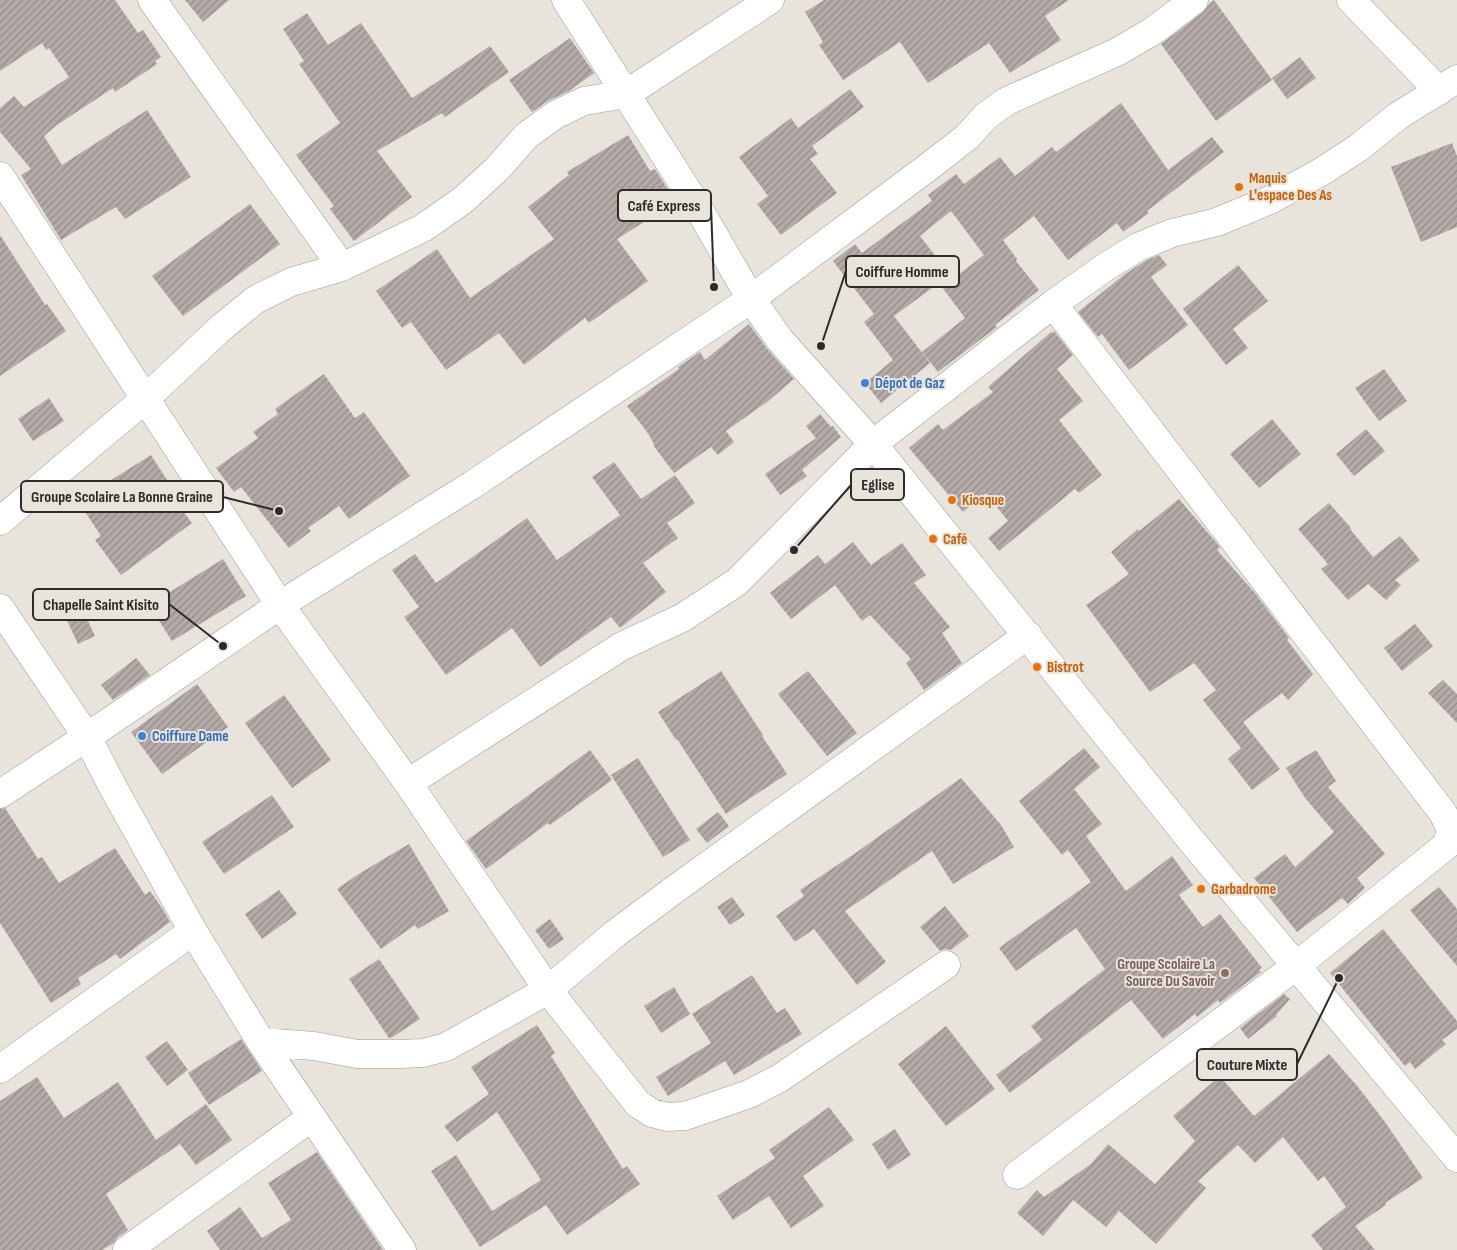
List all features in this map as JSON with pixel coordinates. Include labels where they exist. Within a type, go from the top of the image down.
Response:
[{"type":"street","points":[[152,0],[342,267]]},
{"type":"street","points":[[566,0],[696,204],[751,299],[780,340],[873,444],[1028,635],[1093,719],[1457,1158]]},
{"type":"street","points":[[0,521],[145,399],[222,327],[254,300],[291,282],[342,267],[423,228],[463,200],[497,169],[526,136],[555,115],[584,101],[626,94],[770,0]]},
{"type":"street","points":[[0,794],[280,605],[472,485],[751,299],[927,168],[966,136],[986,116],[1007,101],[1117,52],[1153,31],[1194,0]]},
{"type":"street","points":[[408,783],[622,646],[682,618],[738,582],[873,444],[1052,304],[1107,266],[1138,247],[1172,233],[1217,222],[1270,200],[1321,172],[1358,148],[1398,116],[1448,85],[1351,0]]},
{"type":"street","points":[[0,176],[280,605],[408,783],[548,990],[638,1104],[652,1113],[667,1117],[685,1116],[749,1094],[780,1078],[946,965]]},
{"type":"street","points":[[1018,1175],[1296,966],[1447,845],[1451,828],[1443,813],[1052,304]]},
{"type":"street","points":[[0,608],[87,737],[193,931],[261,1042],[402,1250]]},
{"type":"street","points":[[261,1042],[314,1046],[357,1054],[423,1053],[446,1047],[548,990],[616,933],[678,887],[1028,635]]},
{"type":"street","points":[[0,1069],[193,931]]},
{"type":"street","points":[[127,1250],[312,1117]]},
{"type":"building","points":[[0,0],[115,0],[138,33],[143,30],[161,57],[155,61],[157,64],[115,92],[113,88],[57,125],[44,136],[62,165],[147,110],[191,177],[125,219],[116,207],[61,240],[21,175],[31,169],[0,132],[0,108],[14,96],[24,107],[69,77],[49,48],[46,50],[42,43],[0,71]]},
{"type":"building","points":[[185,0],[229,0],[203,22]]},
{"type":"building","points":[[824,0],[1069,0],[1045,16],[1061,40],[1010,73],[989,43],[928,83],[900,42],[843,80],[819,45],[823,42],[805,12]]},
{"type":"building","points":[[1214,0],[1272,80],[1216,121],[1161,44],[1203,12]]},
{"type":"building","points":[[307,13],[328,45],[361,23],[412,98],[490,46],[509,72],[445,117],[442,113],[377,151],[412,197],[354,241],[330,209],[334,206],[296,155],[340,123],[299,64],[304,61],[283,29]]},
{"type":"building","points":[[570,38],[594,73],[569,91],[548,101],[532,112],[509,80]]},
{"type":"building","points":[[1300,57],[1316,78],[1287,99],[1272,78]]},
{"type":"building","points":[[850,89],[864,107],[812,146],[818,154],[810,159],[837,193],[781,235],[757,204],[768,196],[739,157],[791,118],[798,128]]},
{"type":"building","points":[[1121,103],[1168,170],[1212,137],[1224,152],[1147,211],[1149,213],[1123,232],[1117,223],[1068,260],[1034,216],[1003,240],[1017,259],[1016,261],[1039,290],[995,325],[997,327],[938,372],[922,352],[965,318],[942,287],[984,255],[951,211],[920,236],[950,275],[894,316],[930,363],[881,403],[865,383],[893,360],[864,322],[874,314],[833,261],[855,244],[862,253],[932,201],[928,195],[956,174],[964,184],[1000,157],[1015,176],[1052,147],[1056,152]]},
{"type":"building","points":[[628,135],[650,171],[655,169],[676,202],[617,239],[648,281],[589,323],[585,318],[524,365],[499,333],[446,370],[411,322],[402,328],[376,291],[437,249],[470,298],[554,239],[528,207],[569,175],[567,172]]},
{"type":"building","points":[[1452,143],[1457,156],[1457,227],[1421,242],[1391,167]]},
{"type":"building","points":[[250,204],[280,244],[183,316],[152,276]]},
{"type":"building","points":[[0,235],[45,305],[47,304],[66,331],[0,376]]},
{"type":"building","points":[[1159,255],[1167,265],[1151,277],[1188,325],[1129,370],[1102,334],[1098,337],[1078,312],[1125,274],[1145,261]]},
{"type":"building","points":[[1238,265],[1268,301],[1233,329],[1248,348],[1226,365],[1183,309]]},
{"type":"building","points":[[749,324],[768,350],[794,379],[767,402],[726,431],[734,442],[718,455],[711,447],[674,473],[627,406],[700,352],[705,360]]},
{"type":"building","points":[[1054,331],[1073,355],[1057,369],[1083,401],[1059,420],[1102,475],[1079,493],[1075,489],[999,551],[988,538],[1008,521],[986,493],[963,512],[909,448],[938,424],[943,430],[993,392],[988,387]]},
{"type":"building","points":[[1384,369],[1407,401],[1379,421],[1355,388]]},
{"type":"building","points":[[324,374],[355,418],[364,412],[410,476],[349,519],[339,506],[308,528],[311,531],[289,548],[241,487],[234,492],[216,468],[258,438],[253,432],[278,414],[275,409]]},
{"type":"building","points":[[49,398],[64,421],[33,441],[18,419]]},
{"type":"building","points":[[820,414],[831,427],[833,426],[841,437],[802,470],[807,476],[780,495],[765,474],[816,438],[806,426]]},
{"type":"building","points":[[1272,419],[1301,454],[1259,488],[1230,454]]},
{"type":"building","points":[[1366,429],[1385,451],[1354,476],[1336,454]]},
{"type":"building","points":[[151,455],[171,486],[166,489],[192,523],[121,575],[95,540],[101,536],[78,501]]},
{"type":"building","points":[[614,462],[641,499],[675,475],[695,503],[667,523],[678,538],[643,563],[666,592],[620,628],[611,617],[540,667],[512,628],[446,675],[404,617],[419,607],[392,570],[415,554],[436,583],[527,518],[557,560],[620,515],[592,477]]},
{"type":"building","points":[[1179,499],[1220,547],[1217,550],[1254,592],[1289,638],[1287,640],[1313,674],[1288,700],[1282,693],[1243,722],[1280,769],[1252,790],[1228,759],[1241,748],[1203,700],[1216,690],[1194,663],[1150,692],[1086,605],[1129,574],[1111,552],[1138,529],[1139,531]]},
{"type":"building","points":[[1329,503],[1373,557],[1400,536],[1420,560],[1395,580],[1401,585],[1386,600],[1368,584],[1348,600],[1321,569],[1328,564],[1298,529]]},
{"type":"building","points":[[853,542],[871,565],[902,543],[926,575],[914,583],[950,627],[942,633],[962,663],[924,690],[906,663],[911,659],[870,615],[862,621],[835,585],[791,619],[770,593],[818,555],[825,564]]},
{"type":"building","points":[[223,559],[246,596],[172,641],[149,605]]},
{"type":"building","points":[[82,608],[95,636],[78,644],[65,616]]},
{"type":"building","points":[[1415,624],[1433,646],[1402,671],[1384,648]]},
{"type":"building","points":[[136,658],[150,675],[113,700],[101,685]]},
{"type":"building","points":[[721,671],[787,774],[726,814],[658,712]]},
{"type":"building","points":[[808,671],[857,733],[827,756],[778,694]]},
{"type":"building","points":[[1443,680],[1457,694],[1457,723],[1428,693]]},
{"type":"building","points":[[197,684],[228,727],[162,774],[131,732]]},
{"type":"building","points":[[284,695],[331,760],[292,788],[245,723]]},
{"type":"building","points":[[1084,748],[1100,767],[1074,789],[1102,824],[1086,836],[1126,891],[1172,856],[1193,885],[1179,895],[1203,927],[1220,914],[1262,968],[1259,970],[1261,972],[1220,1003],[1218,1000],[1197,1017],[1195,1014],[1163,1039],[1131,1000],[1010,1093],[996,1075],[1042,1040],[1031,1026],[1105,969],[1076,928],[1016,971],[999,948],[1091,882],[1068,850],[1062,855],[1019,801]]},
{"type":"building","points":[[590,750],[612,780],[550,825],[548,823],[486,869],[466,841]]},
{"type":"building","points":[[1316,750],[1336,781],[1328,787],[1385,854],[1357,878],[1365,888],[1348,904],[1342,898],[1297,932],[1254,878],[1285,854],[1295,867],[1334,832],[1305,798],[1286,768]]},
{"type":"building","points":[[638,758],[690,840],[663,857],[611,775]]},
{"type":"building","points":[[961,778],[1001,825],[1014,847],[953,884],[932,851],[845,911],[886,962],[857,985],[814,929],[795,942],[776,916],[804,896],[800,890]]},
{"type":"building","points":[[272,795],[294,827],[224,874],[202,842]]},
{"type":"building","points":[[5,808],[38,859],[42,857],[59,883],[115,848],[145,895],[150,891],[170,922],[120,959],[116,954],[78,978],[81,984],[51,1003],[0,923],[0,809]]},
{"type":"building","points":[[718,812],[729,826],[707,843],[696,829]]},
{"type":"building","points":[[409,844],[449,911],[418,929],[415,925],[381,949],[337,889]]},
{"type":"building","points":[[1439,887],[1457,909],[1457,966],[1410,910]]},
{"type":"building","points":[[279,890],[297,914],[262,939],[245,914]]},
{"type":"building","points":[[732,897],[745,915],[730,925],[717,907]]},
{"type":"building","points":[[945,906],[969,936],[951,950],[945,949],[940,951],[920,927]]},
{"type":"building","points":[[550,919],[564,939],[549,949],[535,930]]},
{"type":"building","points":[[1383,929],[1457,1021],[1457,1029],[1442,1040],[1446,1044],[1415,1069],[1410,1062],[1405,1066],[1330,973]]},
{"type":"building","points":[[379,959],[420,1019],[391,1038],[389,1038],[349,979]]},
{"type":"building","points":[[752,975],[777,1013],[785,1008],[802,1034],[734,1075],[725,1061],[668,1096],[656,1077],[711,1043],[692,1014]]},
{"type":"building","points":[[674,987],[690,1014],[661,1033],[644,1006]]},
{"type":"building","points":[[1284,994],[1290,999],[1277,1016],[1248,1039],[1240,1028]]},
{"type":"building","points":[[537,1025],[555,1053],[551,1056],[623,1169],[627,1166],[640,1184],[567,1235],[546,1205],[480,1247],[431,1171],[456,1155],[492,1211],[541,1180],[497,1112],[457,1142],[444,1126],[489,1094],[471,1067]]},
{"type":"building","points":[[946,1026],[995,1089],[946,1126],[898,1064]]},
{"type":"building","points":[[241,1039],[262,1071],[209,1105],[188,1073]]},
{"type":"building","points":[[167,1041],[188,1070],[167,1086],[145,1057]]},
{"type":"building","points":[[1329,1054],[1385,1122],[1423,1178],[1355,1226],[1375,1250],[1323,1250],[1311,1235],[1346,1207],[1324,1176],[1318,1181],[1283,1137],[1255,1163],[1238,1145],[1198,1181],[1206,1188],[1156,1244],[1119,1211],[1106,1227],[1073,1200],[1043,1236],[1017,1213],[1037,1190],[1044,1197],[1091,1164],[1108,1144],[1155,1184],[1195,1141],[1173,1116],[1220,1076],[1254,1116]]},
{"type":"building","points":[[37,1077],[64,1118],[118,1082],[156,1140],[206,1104],[232,1140],[196,1165],[180,1144],[106,1194],[128,1230],[118,1237],[114,1243],[102,1250],[0,1250],[0,1101]]},
{"type":"building","points":[[829,1107],[854,1140],[803,1176],[824,1206],[791,1228],[769,1196],[733,1220],[717,1196],[775,1158],[769,1150]]},
{"type":"building","points":[[895,1129],[911,1155],[888,1170],[872,1144]]},
{"type":"building","points":[[317,1152],[383,1250],[220,1250],[207,1231],[240,1207],[262,1238],[291,1220],[268,1183]]},
{"type":"place","name":"Maquis L'espace Des As","points":[[1239,187]]},
{"type":"place","name":"Café Express","points":[[714,287]]},
{"type":"place","name":"Coiffure Homme","points":[[821,346]]},
{"type":"place","name":"Dépot de Gaz","points":[[865,383]]},
{"type":"place","name":"Kiosque","points":[[952,500]]},
{"type":"place","name":"Groupe Scolaire La Bonne Graine","points":[[279,511]]},
{"type":"place","name":"Café","points":[[933,539]]},
{"type":"place","name":"Eglise","points":[[794,550]]},
{"type":"place","name":"Chapelle Saint Kisito","points":[[223,646]]},
{"type":"place","name":"Bistrot","points":[[1037,667]]},
{"type":"place","name":"Coiffure Dame","points":[[142,736]]},
{"type":"place","name":"Garbadrome","points":[[1201,889]]},
{"type":"place","name":"Groupe Scolaire La Source Du Savoir","points":[[1225,973]]},
{"type":"place","name":"Couture Mixte","points":[[1339,978]]}]
